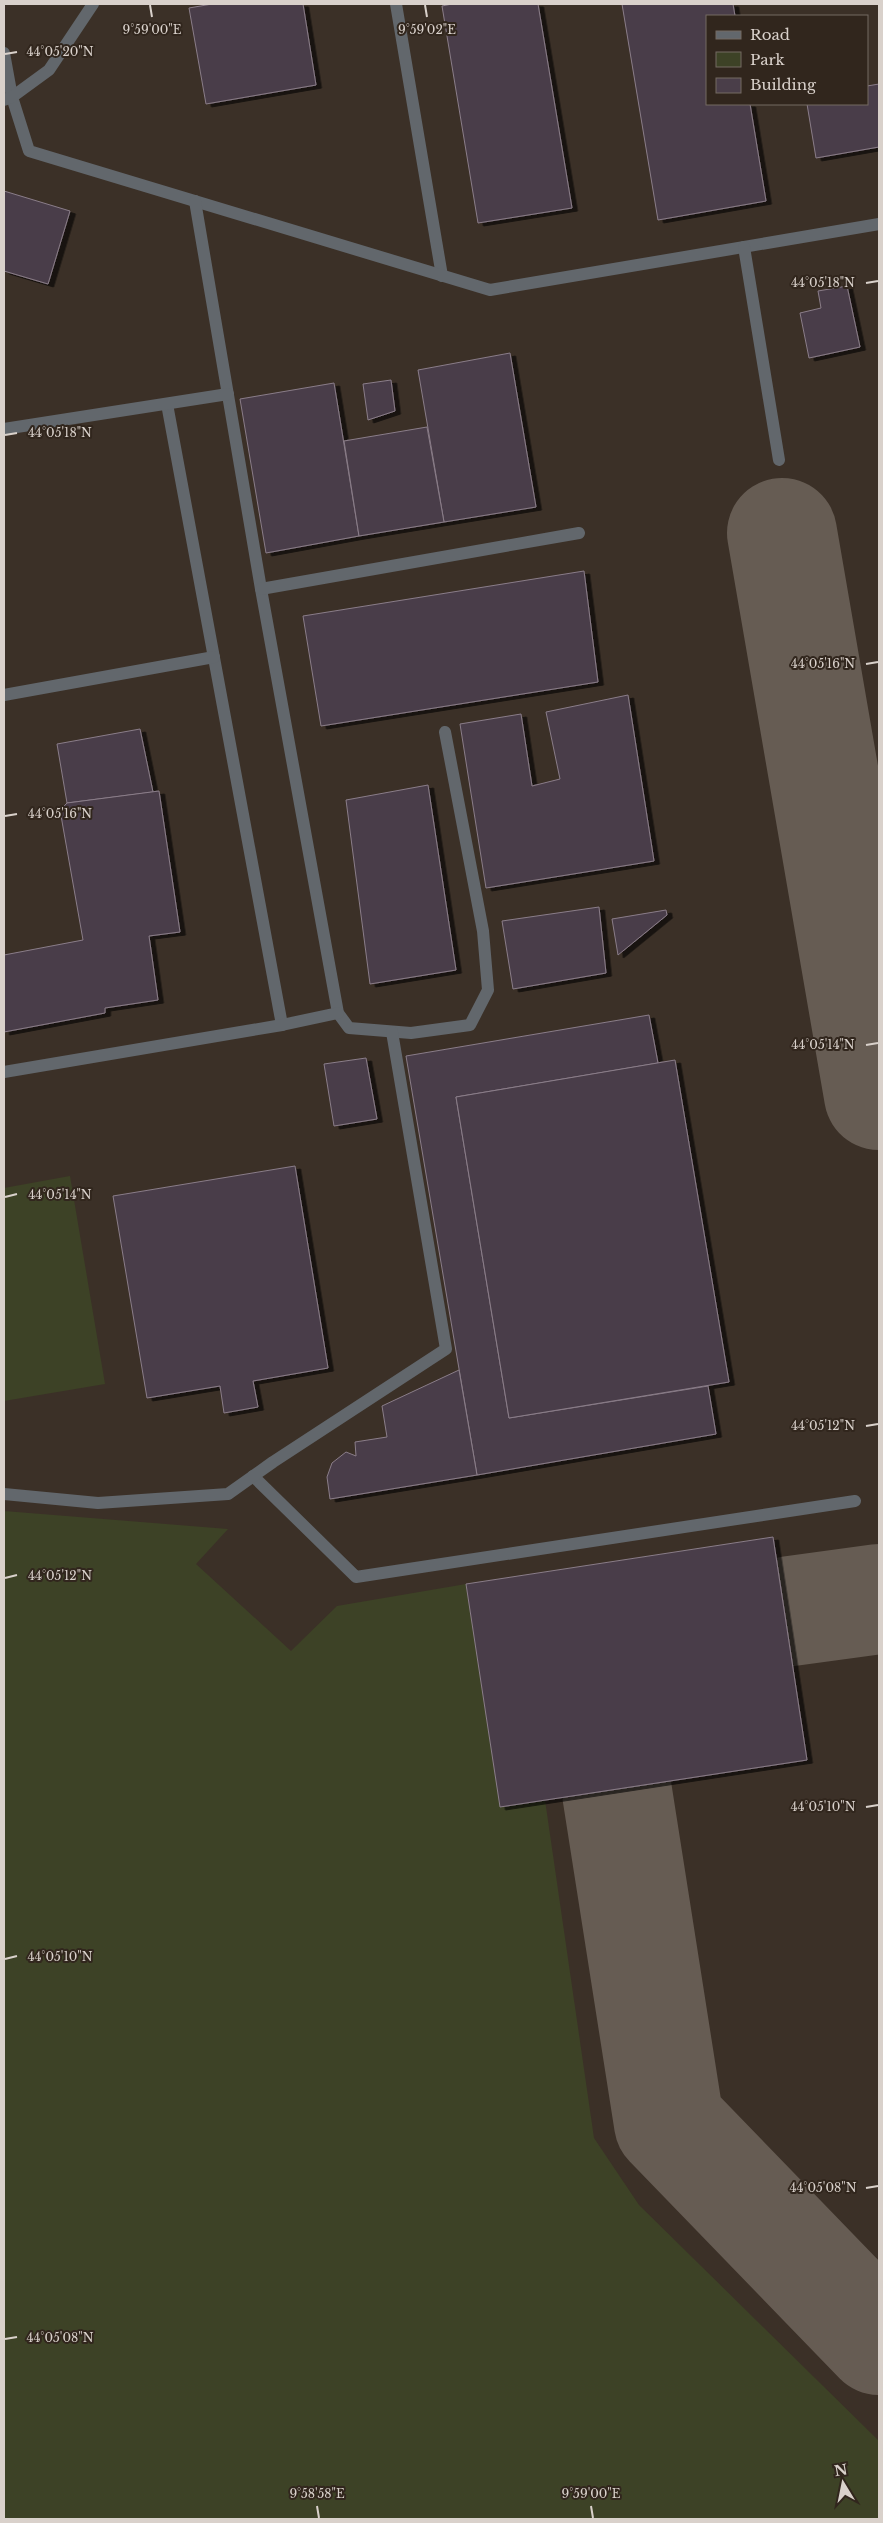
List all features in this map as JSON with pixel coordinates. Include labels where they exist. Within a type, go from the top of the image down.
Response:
[{"type":"lane","points":[[8,99],[49,70],[93,4]]},
{"type":"lane","points":[[396,4],[442,276]]},
{"type":"lane","points":[[4,53],[8,99],[29,151],[490,290],[879,224]]},
{"type":"lane","points":[[195,201],[261,590],[338,1013],[349,1028],[411,1033],[470,1025],[488,990],[483,932],[445,732]]},
{"type":"lane","points":[[744,247],[778,460]]},
{"type":"lane","points":[[4,429],[228,394]]},
{"type":"lane","points":[[167,404],[282,1024]]},
{"type":"lane","points":[[261,590],[579,533]]},
{"type":"lane","points":[[4,695],[214,657]]},
{"type":"lane","points":[[4,1072],[338,1013]]},
{"type":"lane","points":[[4,1494],[98,1503],[228,1494],[446,1349],[392,1032]]},
{"type":"lane","points":[[253,1476],[356,1577],[855,1501]]},
{"type":"green space","points":[[70,1176],[105,1384],[4,1401],[4,1188]]},
{"type":"green space","points":[[4,1511],[228,1529],[196,1564],[291,1651],[337,1606],[466,1584],[501,1807],[545,1800],[594,2138],[639,2205],[879,2441],[879,2519],[4,2519]]},
{"type":"building","points":[[212,4],[303,4],[316,85],[206,104],[189,8]]},
{"type":"building","points":[[452,4],[538,4],[572,208],[478,223],[442,6]]},
{"type":"building","points":[[622,4],[733,4],[735,15],[706,15],[706,105],[750,105],[766,201],[658,220]]},
{"type":"building","points":[[879,84],[879,147],[816,158],[807,105],[868,105],[868,86]]},
{"type":"building","points":[[4,191],[70,211],[48,284],[4,271]]},
{"type":"building","points":[[847,286],[860,347],[809,358],[800,313],[821,308],[818,291]]},
{"type":"building","points":[[510,353],[536,507],[444,522],[418,370]]},
{"type":"building","points":[[391,380],[395,411],[368,420],[363,384]]},
{"type":"building","points":[[334,383],[359,536],[266,553],[240,399]]},
{"type":"building","points":[[427,427],[444,522],[359,536],[344,441]]},
{"type":"building","points":[[584,571],[598,682],[321,726],[303,616]]},
{"type":"building","points":[[628,695],[654,861],[486,888],[460,724],[521,714],[532,786],[560,779],[546,712]]},
{"type":"building","points":[[140,729],[153,792],[67,803],[57,744]]},
{"type":"building","points":[[428,785],[456,970],[370,984],[346,800]]},
{"type":"building","points":[[159,791],[180,932],[149,936],[158,1000],[105,1008],[105,1013],[4,1032],[4,955],[83,940],[60,810],[67,803]]},
{"type":"building","points":[[599,907],[606,973],[513,989],[502,921]]},
{"type":"building","points":[[666,910],[667,915],[618,955],[612,919]]},
{"type":"building","points":[[649,1015],[658,1063],[456,1097],[509,1418],[708,1386],[716,1434],[477,1475],[406,1056]]},
{"type":"building","points":[[366,1058],[377,1119],[334,1126],[324,1064]]},
{"type":"building","points":[[675,1060],[729,1382],[509,1418],[456,1097]]},
{"type":"building","points":[[295,1166],[328,1368],[253,1381],[258,1407],[224,1413],[220,1386],[147,1398],[113,1196]]},
{"type":"building","points":[[459,1370],[477,1475],[330,1499],[327,1477],[332,1463],[346,1452],[356,1456],[355,1442],[387,1437],[382,1406]]},
{"type":"building","points":[[773,1537],[807,1760],[500,1807],[466,1584]]},
{"type":"taxiway","points":[[782,533],[879,1095]]},
{"type":"taxiway","points":[[791,1611],[879,1599]]},
{"type":"taxiway","points":[[617,1792],[669,2123],[879,2340]]}]
